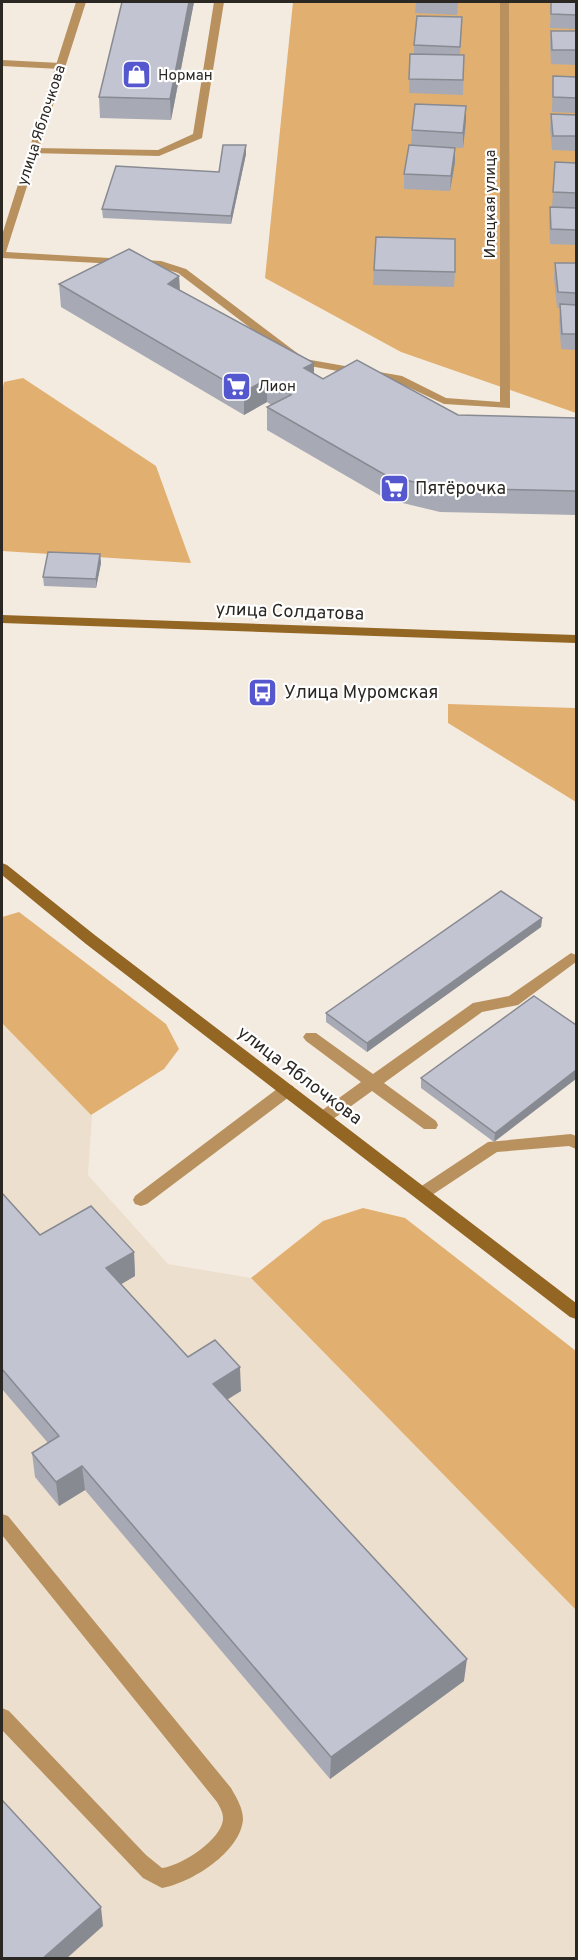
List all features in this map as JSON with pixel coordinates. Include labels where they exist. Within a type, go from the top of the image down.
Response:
[{"type":"street","name":"улица Яблочкова","points":[[2,250],[81,2]]},
{"type":"street","points":[[33,151],[159,153],[198,136],[219,2]]},
{"type":"street","name":"Илецкая улица","points":[[2,255],[157,263],[182,271],[302,363],[398,378],[444,401],[506,406],[505,2]]},
{"type":"street","points":[[2,63],[60,66]]},
{"type":"street","name":"улица Солдатова","points":[[2,619],[576,639]]},
{"type":"street","name":"улица Яблочкова","points":[[2,868],[91,940],[576,1312]]},
{"type":"street","points":[[323,1118],[478,1007],[513,1001],[571,958]]},
{"type":"street","points":[[311,1037],[430,1125]]},
{"type":"street","points":[[141,1200],[287,1090]]},
{"type":"street","points":[[423,1193],[494,1146],[571,1140],[576,1143]]},
{"type":"street","points":[[2,1522],[224,1795],[233,1810],[232,1827],[220,1843],[190,1869],[174,1878],[158,1878],[139,1863],[2,1717]]},
{"type":"shaded area","points":[[293,2],[576,2],[576,413],[401,352],[265,278]]},
{"type":"shaded area","points":[[23,378],[156,466],[191,563],[2,551],[2,392],[4,382]]},
{"type":"shaded area","points":[[448,704],[576,708],[576,802],[448,723]]},
{"type":"shaded area","points":[[19,912],[166,1024],[179,1049],[164,1069],[91,1115],[2,1023],[2,917]]},
{"type":"shaded area","points":[[2,1023],[92,1116],[88,1175],[168,1264],[251,1278],[576,1610],[576,1958],[2,1958]]},
{"type":"shaded area","points":[[363,1208],[405,1218],[576,1351],[576,1610],[251,1278],[323,1221]]},
{"type":"building","points":[[122,2],[189,2],[170,99],[99,97]]},
{"type":"building","points":[[551,2],[576,2],[576,15],[551,14]]},
{"type":"building","points":[[417,16],[462,17],[460,47],[414,45]]},
{"type":"building","points":[[551,31],[576,31],[576,50],[552,50]]},
{"type":"building","points":[[410,54],[464,55],[463,80],[409,79]]},
{"type":"building","points":[[553,76],[576,77],[576,98],[553,97]]},
{"type":"building","points":[[415,104],[466,106],[463,133],[412,130]]},
{"type":"building","points":[[551,114],[576,115],[576,136],[553,136]]},
{"type":"building","points":[[223,145],[246,145],[231,216],[102,209],[116,166],[219,172]]},
{"type":"building","points":[[409,145],[455,148],[451,176],[404,174]]},
{"type":"building","points":[[555,162],[576,163],[576,193],[553,192]]},
{"type":"building","points":[[550,207],[576,208],[576,230],[551,229]]},
{"type":"building","points":[[376,237],[455,239],[455,272],[374,270]]},
{"type":"building","points":[[129,249],[179,276],[168,284],[314,363],[304,368],[323,379],[357,360],[458,415],[576,418],[576,491],[441,488],[387,476],[267,407],[291,395],[267,379],[244,392],[59,284]]},
{"type":"building","points":[[555,263],[576,263],[576,293],[558,292]]},
{"type":"building","points":[[560,304],[576,305],[576,334],[562,334]]},
{"type":"building","points":[[48,552],[100,554],[96,579],[43,577]]},
{"type":"building","points":[[501,891],[542,918],[367,1043],[326,1013]]},
{"type":"building","points":[[534,996],[576,1025],[576,1070],[495,1133],[421,1078]]},
{"type":"building","points":[[2,1193],[40,1235],[91,1206],[134,1252],[106,1268],[188,1357],[215,1340],[240,1367],[213,1384],[467,1659],[331,1757],[82,1466],[56,1482],[32,1453],[59,1436],[2,1369]]},
{"type":"building","points":[[2,1800],[101,1907],[42,1959],[2,1959]]},
{"type":"place","name":"Норман","points":[[137,75]]},
{"type":"place","name":"Лион","points":[[237,386]]},
{"type":"place","name":"Пятёрочка","points":[[394,488]]},
{"type":"place","name":"Улица Муромская","points":[[263,692]]}]
